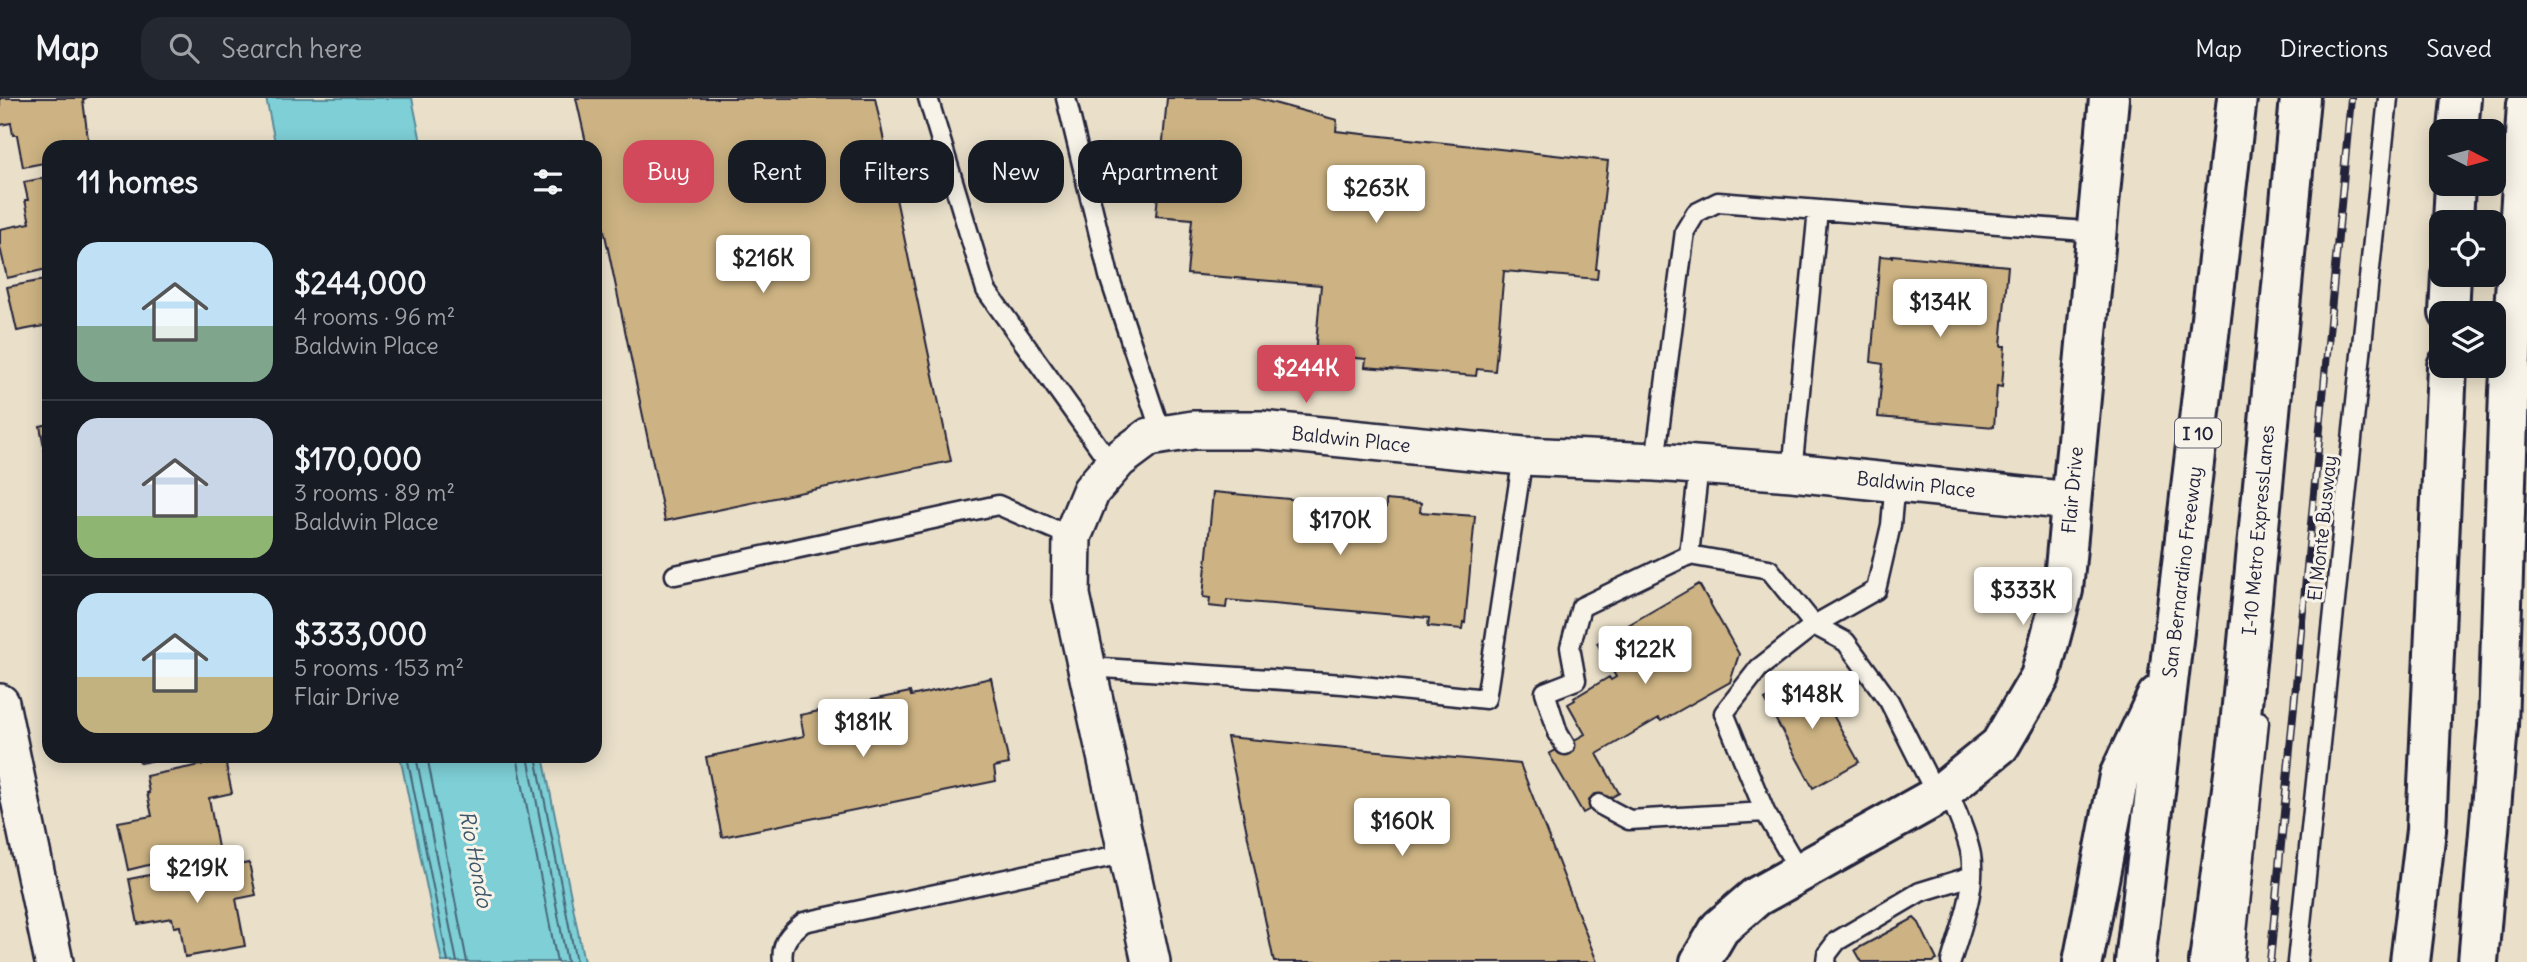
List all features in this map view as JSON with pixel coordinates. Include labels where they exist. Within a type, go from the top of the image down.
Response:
[{"type":"main road","name":"Flair Drive","points":[[1700,962],[1729,918],[1756,897],[1861,841],[1942,792],[2000,745],[2040,677],[2063,590],[2109,98]]},
{"type":"main road","name":"San Bernardino Freeway","points":[[2134,962],[2237,98]]},
{"type":"main road","name":"I-10 Metro ExpressLanes","points":[[2209,962],[2239,736],[2300,98]]},
{"type":"main road","points":[[2459,119],[2460,98]]},
{"type":"main road","points":[[2478,962],[2498,726],[2510,391],[2527,104]]},
{"type":"main road","points":[[2410,962],[2426,830],[2446,378]]},
{"type":"main road","points":[[2083,962],[2119,776],[2171,666]]},
{"type":"street","name":"Baldwin Place","points":[[1151,962],[1071,595],[1072,537],[1091,491],[1118,460],[1149,437],[1193,430],[1260,430],[1523,456],[1655,462],[1895,481],[2071,501]]},
{"type":"street","points":[[0,703],[54,962]]},
{"type":"lane","points":[[928,98],[986,290],[1113,467]]},
{"type":"lane","points":[[1066,98],[1109,276],[1162,435]]},
{"type":"lane","name":"El Monte Busway","points":[[2297,962],[2388,98]]},
{"type":"lane","points":[[1655,462],[1685,231],[1696,213],[1718,202],[2098,232]]},
{"type":"lane","points":[[1792,472],[1818,210]]},
{"type":"lane","points":[[2280,493],[2289,211]]},
{"type":"lane","points":[[1088,667],[1343,684],[1486,699],[1523,456]]},
{"type":"lane","points":[[1689,555],[1699,466]]},
{"type":"lane","points":[[1800,872],[1765,812],[1724,713],[1759,667],[1814,625],[1876,590],[1891,525],[1895,481]]},
{"type":"lane","points":[[675,575],[998,505],[1072,537]]},
{"type":"lane","points":[[1565,745],[1558,733],[1545,692],[1576,680],[1570,647],[1581,607],[1689,555],[1769,569],[1814,625],[1846,642],[1896,714],[1942,792],[1971,855],[1972,876],[1951,962]]},
{"type":"lane","points":[[2234,962],[2260,710]]},
{"type":"lane","points":[[1600,804],[1629,820],[1765,812]]},
{"type":"lane","points":[[783,962],[782,954],[787,936],[804,922],[1128,852]]},
{"type":"lane","points":[[1826,962],[1827,954],[1837,941],[1920,892],[1972,876]]},
{"type":"water","points":[[266,98],[412,98],[421,140],[275,140]]},
{"type":"water","name":"Rio Hondo","points":[[401,763],[544,763],[584,962],[442,962]]},
{"type":"building","points":[[0,98],[86,98],[83,100],[88,140],[42,140],[42,163],[23,167],[17,135],[13,135],[11,123],[0,125]]},
{"type":"building","points":[[576,98],[875,98],[884,140],[840,140],[840,203],[897,203],[951,461],[665,521],[602,220],[602,140],[585,140]]},
{"type":"building","points":[[1167,98],[1255,98],[1337,120],[1336,131],[1608,161],[1597,279],[1504,271],[1495,371],[1477,369],[1476,376],[1365,367],[1366,359],[1315,354],[1321,285],[1187,274],[1192,219],[1156,216],[1157,203],[1242,203],[1242,140],[1163,140]]},
{"type":"building","points":[[42,178],[42,270],[7,278],[0,247],[0,229],[30,223],[24,182]]},
{"type":"building","points":[[1880,256],[2008,266],[2001,346],[2005,346],[2002,387],[1997,386],[1994,427],[1878,417],[1883,364],[1871,362]]},
{"type":"building","points":[[42,280],[42,326],[17,331],[7,287]]},
{"type":"building","points":[[1213,492],[1386,508],[1386,500],[1421,503],[1420,512],[1475,516],[1465,623],[1463,622],[1462,629],[1428,626],[1429,618],[1227,600],[1226,608],[1209,606],[1210,598],[1203,597]]},
{"type":"building","points":[[1699,584],[1739,654],[1730,682],[1661,721],[1659,718],[1597,754],[1619,793],[1583,813],[1549,754],[1585,734],[1568,704],[1609,677],[1611,680],[1616,677],[1597,643]]},
{"type":"building","points":[[1811,675],[1859,762],[1813,788],[1765,700]]},
{"type":"building","points":[[991,678],[1009,764],[994,767],[996,781],[722,837],[706,757],[804,736],[800,715],[910,692],[911,696]]},
{"type":"building","points":[[1227,737],[1520,764],[1597,962],[1274,962]]},
{"type":"building","points":[[210,763],[226,763],[232,793],[209,798],[218,848],[128,870],[118,822],[152,816],[146,776]]},
{"type":"building","points":[[249,863],[256,895],[236,899],[245,946],[185,957],[180,926],[174,927],[172,918],[138,924],[129,879],[175,870],[176,876]]},
{"type":"building","points":[[1914,918],[1937,960],[1862,962],[1855,950]]},
{"type":"railway","points":[[2270,962],[2351,98]]}]
